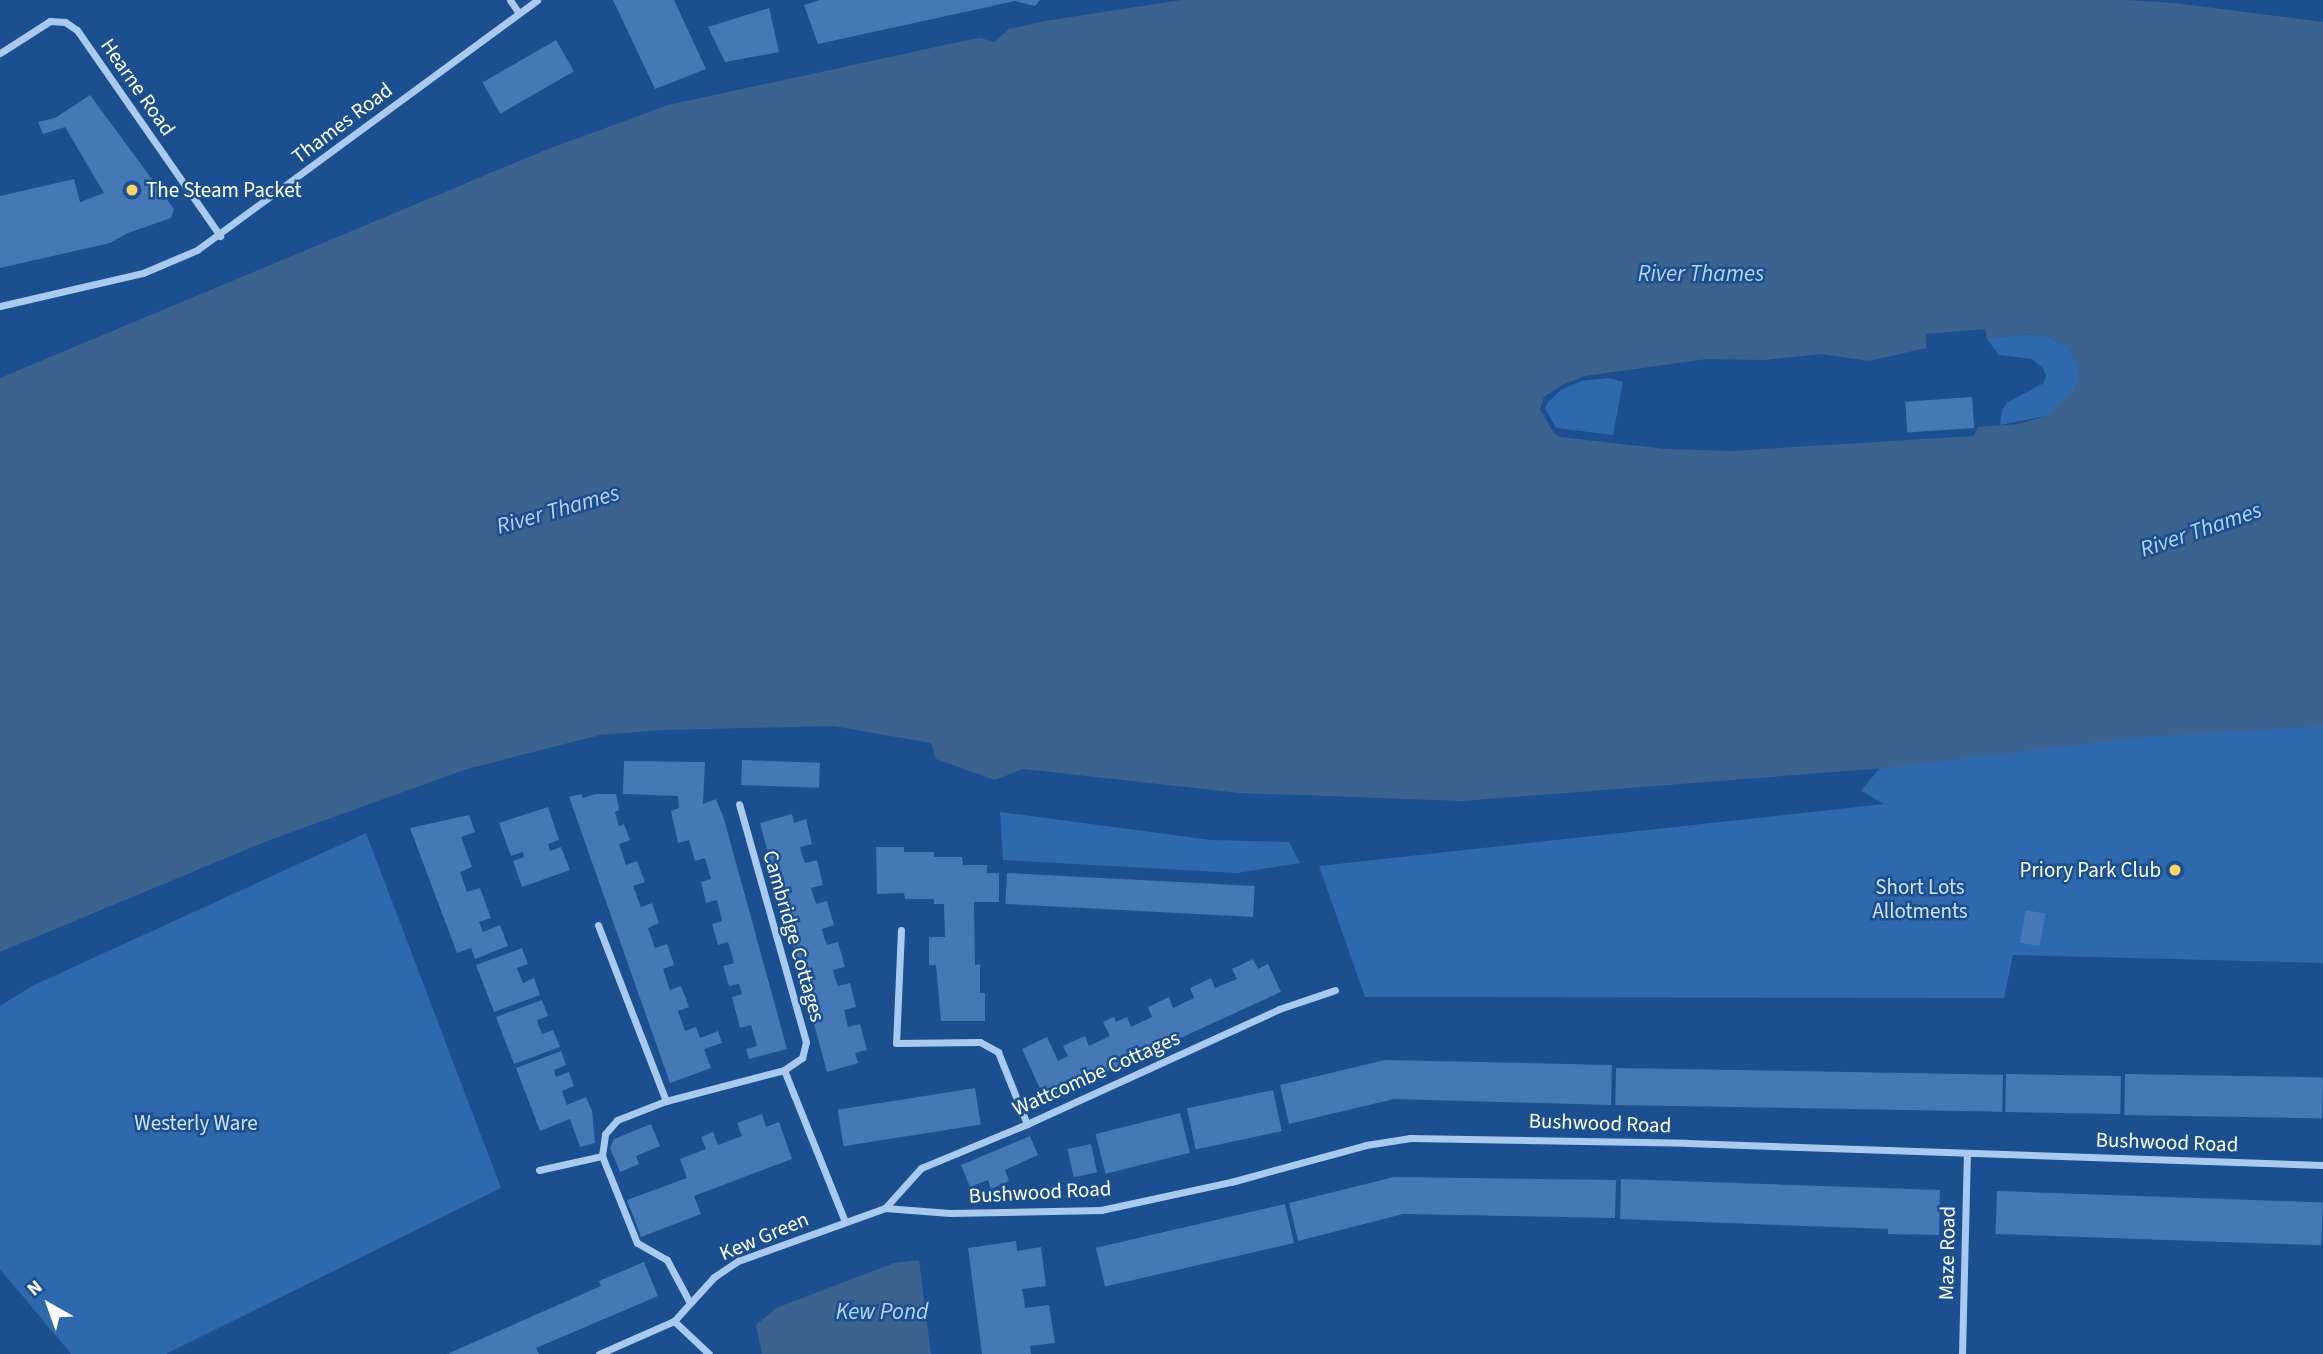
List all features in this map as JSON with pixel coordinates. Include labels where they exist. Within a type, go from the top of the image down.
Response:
[{"type":"street","points":[[510,0],[518,12]]},
{"type":"street","name":"Thames Road","points":[[0,306],[143,273],[191,253],[220,236],[537,0]]},
{"type":"street","name":"Hearne Road","points":[[0,52],[50,21],[65,22],[76,30],[220,236]]},
{"type":"street","name":"Cambridge Cottages","points":[[738,804],[806,1042],[802,1058],[784,1070]]},
{"type":"street","points":[[598,926],[666,1101]]},
{"type":"street","points":[[901,930],[896,1043],[980,1042],[998,1052],[1027,1124]]},
{"type":"street","name":"Wattcombe Cottages","points":[[885,1208],[921,1168],[1027,1124],[1279,1009],[1335,990]]},
{"type":"street","points":[[690,1303],[667,1260],[637,1243],[602,1156],[605,1134],[617,1119],[666,1101],[784,1070],[845,1222]]},
{"type":"street","name":"Bushwood Road","points":[[885,1208],[962,1213],[1101,1210],[1231,1182],[1366,1145],[1410,1138],[1594,1141],[2323,1165]]},
{"type":"street","name":"Maze Road","points":[[1962,1354],[1967,1153]]},
{"type":"street","points":[[539,1170],[602,1156]]},
{"type":"street","name":"Kew Green","points":[[599,1354],[674,1321],[714,1277],[738,1261],[885,1208]]},
{"type":"street","points":[[674,1321],[709,1354]]},
{"type":"green space","points":[[2022,334],[2047,336],[2065,346],[2076,360],[2080,375],[2075,388],[2063,403],[2046,416],[2000,425],[2002,410],[2008,402],[2044,383],[2046,375],[2042,367],[2032,359],[1999,355],[1987,339]]},
{"type":"green space","points":[[1609,378],[1623,382],[1613,435],[1556,428],[1545,408],[1548,402],[1561,390],[1581,381]]},
{"type":"green space","name":"Short Lots Allotments","points":[[2323,701],[2323,963],[2013,955],[2004,998],[1365,997],[1319,866],[1884,804],[1861,791],[1888,758]]},
{"type":"green space","points":[[1000,812],[1211,840],[1289,842],[1300,863],[1237,873],[1003,860]]},
{"type":"green space","name":"Westerly Ware","points":[[366,833],[501,1188],[166,1354],[71,1354],[0,1269],[0,1006],[32,986]]},
{"type":"water","name":"River Thames","points":[[1181,0],[2126,0],[2175,3],[2323,22],[2323,726],[2142,737],[1885,768],[1463,801],[1239,793],[1023,769],[995,780],[936,759],[931,743],[833,726],[663,730],[600,735],[467,769],[267,841],[0,952],[0,378],[543,151],[668,105],[968,40],[981,38],[994,42],[1009,29]],"holes":[[[1985,329],[1987,339],[2022,334],[2047,336],[2065,346],[2076,360],[2080,375],[2075,388],[2046,416],[2019,424],[1978,427],[1974,436],[1731,451],[1666,449],[1560,437],[1553,432],[1540,409],[1544,397],[1562,385],[1585,376],[1707,359],[1765,360],[1821,354],[1869,361],[1926,348],[1926,334]]]},
{"type":"water","name":"Kew Pond","points":[[919,1260],[931,1354],[762,1354],[756,1325],[776,1308],[894,1263]]},
{"type":"building","points":[[613,0],[674,0],[706,69],[655,89]]},
{"type":"building","points":[[820,0],[1040,0],[1035,6],[1015,1],[818,44],[804,5]]},
{"type":"building","points":[[769,8],[779,52],[725,62],[708,27]]},
{"type":"building","points":[[556,40],[574,71],[500,114],[482,83]]},
{"type":"building","points":[[90,95],[174,209],[171,218],[128,233],[110,243],[0,268],[0,196],[74,179],[80,202],[104,193],[65,127],[43,134],[38,122],[55,118]]},
{"type":"building","points":[[1972,397],[1974,428],[1907,433],[1905,402]]},
{"type":"building","points":[[742,760],[820,763],[819,788],[741,785]]},
{"type":"building","points":[[624,761],[705,762],[703,804],[716,799],[724,819],[787,1049],[749,1059],[746,1049],[757,1046],[751,1025],[740,1028],[732,997],[742,994],[739,984],[729,986],[723,966],[734,963],[728,942],[718,945],[712,924],[722,921],[717,900],[706,903],[701,882],[711,879],[705,858],[695,861],[689,840],[678,843],[671,811],[679,808],[678,796],[623,794]]},
{"type":"building","points":[[581,794],[583,798],[595,794],[616,794],[619,810],[615,812],[619,826],[624,824],[630,840],[619,844],[626,865],[637,861],[645,882],[633,886],[641,907],[652,903],[659,923],[648,928],[655,948],[667,944],[671,955],[674,965],[663,969],[670,990],[681,986],[689,1007],[678,1011],[685,1031],[696,1027],[700,1038],[718,1031],[722,1043],[704,1049],[711,1068],[670,1083],[569,797]]},
{"type":"building","points":[[548,807],[559,840],[548,844],[550,851],[561,847],[570,870],[522,887],[513,861],[524,857],[523,852],[511,856],[499,823]]},
{"type":"building","points":[[792,814],[794,823],[806,819],[812,844],[800,847],[802,855],[805,863],[817,860],[823,885],[811,888],[816,904],[827,901],[834,925],[822,929],[824,937],[827,945],[838,942],[845,967],[833,970],[835,978],[838,986],[850,983],[856,1007],[844,1010],[848,1027],[860,1024],[867,1050],[855,1053],[858,1063],[827,1072],[760,823]]},
{"type":"building","points":[[469,815],[475,832],[461,837],[472,867],[460,872],[467,892],[480,888],[491,918],[479,922],[483,932],[500,925],[508,946],[475,959],[471,948],[457,953],[410,828]]},
{"type":"building","points":[[876,847],[904,847],[904,852],[934,852],[934,857],[962,857],[963,865],[987,865],[987,873],[999,873],[999,902],[974,902],[975,965],[980,964],[980,993],[985,993],[985,1021],[941,1021],[936,965],[929,965],[929,937],[945,937],[944,904],[934,904],[934,899],[905,899],[904,893],[877,894]]},
{"type":"building","points":[[1007,873],[1255,886],[1253,917],[1005,904]]},
{"type":"building","points":[[2026,910],[2046,914],[2039,946],[2020,942]]},
{"type":"building","points":[[522,948],[528,964],[517,968],[520,976],[523,983],[534,978],[540,995],[494,1012],[476,965]]},
{"type":"building","points":[[1253,959],[1258,969],[1268,964],[1281,992],[1045,1100],[1022,1049],[1047,1037],[1058,1061],[1068,1056],[1063,1046],[1085,1036],[1089,1046],[1110,1036],[1103,1022],[1114,1017],[1116,1022],[1127,1017],[1131,1027],[1152,1017],[1148,1007],[1169,997],[1173,1008],[1194,998],[1190,988],[1211,978],[1215,988],[1237,979],[1232,969]]},
{"type":"building","points":[[542,1000],[548,1016],[537,1020],[539,1027],[542,1034],[553,1030],[560,1047],[514,1064],[496,1017]]},
{"type":"building","points":[[561,1051],[566,1065],[554,1070],[556,1077],[569,1072],[574,1086],[562,1091],[567,1105],[586,1097],[592,1111],[595,1143],[580,1147],[570,1119],[540,1131],[516,1068]]},
{"type":"building","points":[[1385,1060],[1612,1065],[1611,1105],[1394,1099],[1289,1124],[1280,1085]]},
{"type":"building","points":[[1616,1068],[2003,1075],[2002,1112],[1615,1105]]},
{"type":"building","points":[[2006,1074],[2121,1076],[2120,1114],[2005,1112]]},
{"type":"building","points":[[2125,1074],[2323,1077],[2322,1118],[2124,1115]]},
{"type":"building","points":[[975,1088],[981,1125],[843,1146],[838,1110]]},
{"type":"building","points":[[1273,1090],[1282,1131],[1196,1149],[1187,1108]]},
{"type":"building","points":[[1180,1113],[1190,1153],[1106,1174],[1096,1134]]},
{"type":"building","points":[[762,1114],[766,1127],[779,1122],[792,1159],[694,1196],[701,1214],[641,1237],[627,1200],[687,1178],[680,1159],[706,1149],[701,1137],[713,1132],[718,1145],[742,1136],[737,1123]]},
{"type":"building","points":[[651,1124],[660,1146],[636,1156],[639,1164],[620,1172],[610,1148],[614,1139]]},
{"type":"building","points":[[1030,1136],[1038,1155],[1005,1170],[1009,1181],[991,1189],[988,1180],[970,1187],[961,1165]]},
{"type":"building","points":[[1091,1144],[1097,1172],[1074,1177],[1068,1149]]},
{"type":"building","points":[[1394,1177],[1616,1180],[1615,1218],[1403,1214],[1298,1241],[1289,1203]]},
{"type":"building","points":[[1621,1179],[1940,1190],[1939,1235],[1888,1234],[1888,1229],[1620,1219]]},
{"type":"building","points":[[1997,1191],[2323,1202],[2321,1245],[1995,1234]]},
{"type":"building","points":[[1285,1204],[1294,1243],[1105,1287],[1096,1248]]},
{"type":"building","points":[[1016,1241],[1017,1251],[1041,1247],[1046,1286],[1022,1289],[1025,1308],[1049,1305],[1055,1343],[1030,1346],[1031,1354],[982,1354],[968,1248]]},
{"type":"building","points":[[644,1262],[658,1296],[536,1348],[539,1354],[447,1354],[601,1286],[599,1281]]},
{"type":"place","name":"The Steam Packet","points":[[132,190]]},
{"type":"place","name":"Priory Park Club","points":[[2175,870]]}]
